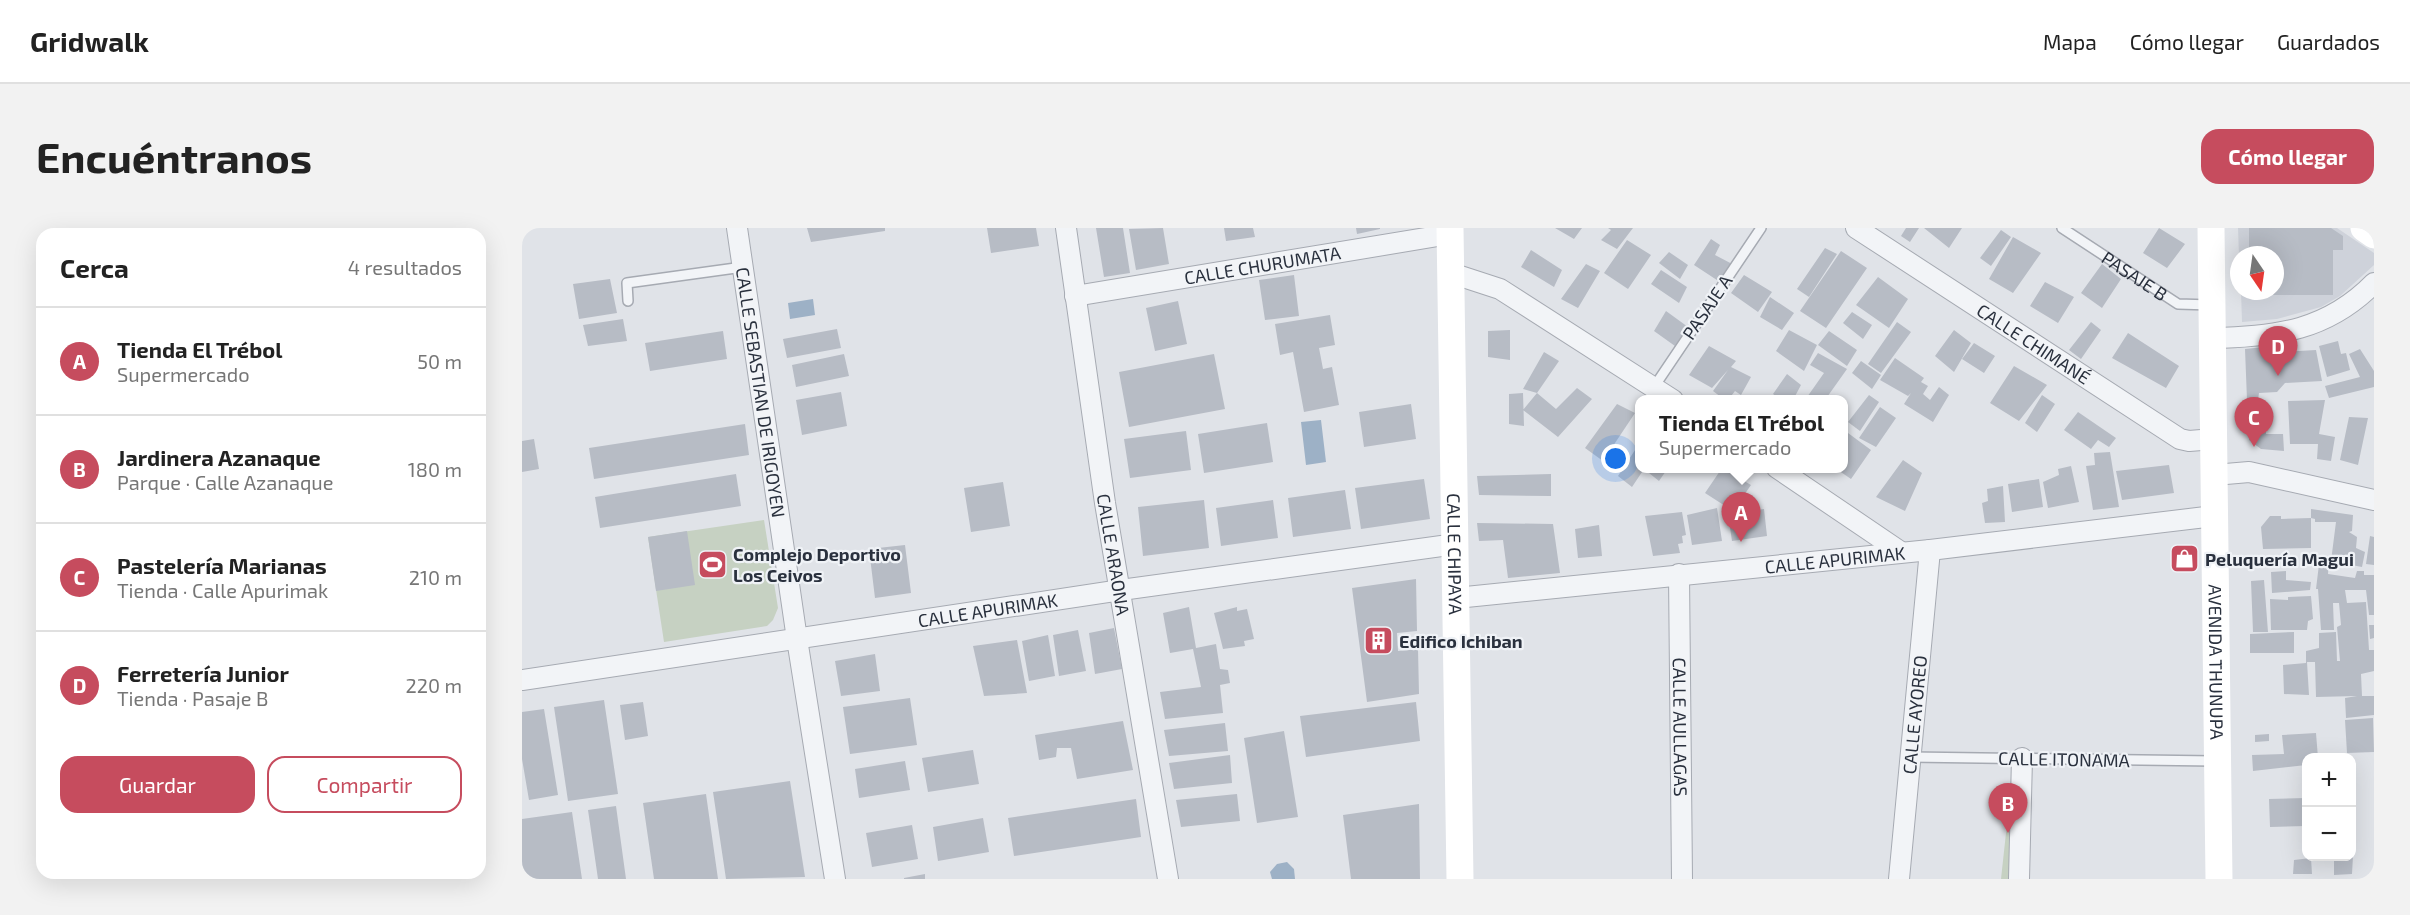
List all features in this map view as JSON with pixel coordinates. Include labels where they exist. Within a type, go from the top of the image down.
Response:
[{"type":"street","name":"CALLE SEBASTIAN DE IRIGOYEN","points":[[737,228],[797,639],[835,879]]},
{"type":"street","name":"CALLE ARAONA","points":[[1066,228],[1168,879]]},
{"type":"street","name":"CALLE CHIMANÉ","points":[[1857,228],[2180,439],[2189,441],[2214,439]]},
{"type":"street","name":"AVENIDA THUNUPA","points":[[2211,228],[2219,879]]},
{"type":"street","points":[[2364,228],[2374,236]]},
{"type":"street","name":"CALLE CHURUMATA","points":[[1076,296],[1450,231]]},
{"type":"street","name":"CALLE CHIPAYA","points":[[1450,231],[1460,879]]},
{"type":"street","points":[[1451,273],[1500,289],[1667,395]]},
{"type":"street","points":[[2213,338],[2244,338],[2304,328],[2332,316],[2358,299],[2374,283]]},
{"type":"street","points":[[2214,475],[2249,472],[2374,500]]},
{"type":"street","points":[[1784,473],[1901,552]]},
{"type":"street","name":"CALLE APURIMAK","points":[[1456,598],[1930,550],[2214,516]]},
{"type":"street","name":"CALLE APURIMAK","points":[[522,680],[1121,590],[1456,544]]},
{"type":"street","name":"CALLE AYOREO","points":[[1899,879],[1930,550]]},
{"type":"street","name":"CALLE AULLAGAS","points":[[1679,574],[1682,879]]},
{"type":"street","points":[[2019,879],[2022,758]]},
{"type":"lane","name":"PASAJE A","points":[[1654,387],[1761,228]]},
{"type":"lane","name":"PASAJE B","points":[[2062,228],[2178,304],[2213,305]]},
{"type":"lane","points":[[628,301],[627,283],[743,267]]},
{"type":"lane","name":"CALLE ITONAMA","points":[[1910,757],[2217,761]]},
{"type":"shaded area","points":[[2238,228],[2337,228],[2374,253],[2374,265],[2340,296],[2321,307],[2277,319],[2242,322],[2241,300],[2284,300],[2284,246],[2239,246]]},
{"type":"green space","name":"Complejo Deportivo Los Ceivos","points":[[764,520],[778,608],[773,620],[767,626],[664,642],[648,537]]},
{"type":"green space","points":[[2011,787],[2009,879],[2001,879]]},
{"type":"water","points":[[813,299],[815,315],[790,319],[788,303]]},
{"type":"water","points":[[1321,420],[1326,462],[1306,465],[1301,422]]},
{"type":"water","points":[[1287,862],[1294,869],[1295,879],[1272,879],[1270,872],[1277,864]]},
{"type":"building","points":[[807,228],[885,228],[885,231],[811,242]]},
{"type":"building","points":[[987,228],[1036,228],[1039,246],[991,253]]},
{"type":"building","points":[[1096,228],[1123,228],[1130,273],[1104,277]]},
{"type":"building","points":[[1163,228],[1169,264],[1136,270],[1129,229]]},
{"type":"building","points":[[1224,228],[1253,228],[1255,237],[1226,241]]},
{"type":"building","points":[[1356,228],[1380,228],[1380,229],[1357,234]]},
{"type":"building","points":[[1555,228],[1582,228],[1574,239]]},
{"type":"building","points":[[1608,228],[1633,228],[1617,249],[1601,240],[1611,230]]},
{"type":"building","points":[[1906,228],[1919,228],[1910,242],[1901,236]]},
{"type":"building","points":[[1924,228],[1962,228],[1949,248]]},
{"type":"building","points":[[2159,228],[2185,244],[2167,268],[2143,253]]},
{"type":"building","points":[[2249,228],[2331,228],[2343,236],[2343,250],[2333,250],[2333,295],[2284,295],[2284,246],[2249,246]]},
{"type":"building","points":[[2001,230],[2011,237],[1991,266],[1980,258]]},
{"type":"building","points":[[2013,237],[2041,253],[2013,293],[1989,279]]},
{"type":"building","points":[[1711,239],[1720,245],[1715,255],[1736,266],[1723,284],[1694,265]]},
{"type":"building","points":[[1627,240],[1651,255],[1628,289],[1604,273]]},
{"type":"building","points":[[1825,248],[1837,254],[1809,297],[1797,289]]},
{"type":"building","points":[[1531,250],[1562,270],[1554,287],[1521,267]]},
{"type":"building","points":[[1841,251],[1867,268],[1826,328],[1800,311]]},
{"type":"building","points":[[1669,252],[1688,265],[1680,279],[1659,263]]},
{"type":"building","points":[[1586,264],[1600,271],[1578,308],[1561,299]]},
{"type":"building","points":[[2102,264],[2121,279],[2102,308],[2081,293]]},
{"type":"building","points":[[1661,270],[1687,287],[1679,303],[1651,284]]},
{"type":"building","points":[[1294,275],[1299,316],[1265,320],[1259,280]]},
{"type":"building","points":[[1744,275],[1772,292],[1758,312],[1731,293]]},
{"type":"building","points":[[1878,277],[1908,299],[1889,328],[1856,305]]},
{"type":"building","points":[[610,279],[617,313],[579,319],[573,284]]},
{"type":"building","points":[[2045,282],[2074,297],[2058,323],[2030,306]]},
{"type":"building","points":[[1770,297],[1794,313],[1782,330],[1760,317]]},
{"type":"building","points":[[1178,301],[1187,344],[1155,351],[1146,308]]},
{"type":"building","points":[[1666,311],[1688,327],[1675,346],[1654,331]]},
{"type":"building","points":[[1852,312],[1872,325],[1863,339],[1843,323]]},
{"type":"building","points":[[1330,315],[1335,345],[1319,348],[1323,369],[1332,367],[1339,405],[1304,412],[1293,352],[1280,355],[1275,324]]},
{"type":"building","points":[[623,319],[627,341],[588,346],[583,325]]},
{"type":"building","points":[[1897,322],[1911,332],[1881,373],[1868,364]]},
{"type":"building","points":[[2091,322],[2101,330],[2081,359],[2069,350]]},
{"type":"building","points":[[837,329],[841,348],[787,358],[783,339]]},
{"type":"building","points":[[1510,330],[1510,360],[1488,357],[1488,331]]},
{"type":"building","points":[[1789,330],[1817,345],[1804,371],[1776,351]]},
{"type":"building","points":[[1954,330],[1971,343],[1954,372],[1935,356]]},
{"type":"building","points":[[723,331],[727,359],[650,371],[645,343]]},
{"type":"building","points":[[1829,331],[1857,350],[1847,366],[1818,345]]},
{"type":"building","points":[[2128,333],[2179,366],[2166,388],[2112,358]]},
{"type":"building","points":[[2338,341],[2341,354],[2346,353],[2350,370],[2327,377],[2319,346]]},
{"type":"building","points":[[1974,343],[1995,356],[1984,373],[1962,359]]},
{"type":"building","points":[[2282,345],[2283,352],[2316,350],[2322,381],[2285,383],[2277,392],[2259,393],[2258,400],[2247,400],[2245,349]]},
{"type":"building","points":[[1709,346],[1736,361],[1731,367],[1751,377],[1741,395],[1735,391],[1732,395],[1718,395],[1713,391],[1728,370],[1712,388],[1689,375]]},
{"type":"building","points":[[2360,349],[2374,371],[2374,387],[2329,398],[2325,386],[2360,377],[2349,354]]},
{"type":"building","points":[[1544,352],[1559,361],[1537,393],[1523,389]]},
{"type":"building","points":[[1818,353],[1847,369],[1829,395],[1809,395],[1824,373],[1810,365]]},
{"type":"building","points":[[844,354],[849,376],[796,387],[792,365]]},
{"type":"building","points":[[1214,354],[1225,409],[1129,427],[1119,372]]},
{"type":"building","points":[[1895,358],[1924,378],[1921,382],[1928,386],[1923,394],[1930,400],[1939,387],[1949,395],[1933,422],[1904,404],[1911,393],[1908,396],[1880,380]]},
{"type":"building","points":[[1861,361],[1881,375],[1872,389],[1852,373]]},
{"type":"building","points":[[2014,366],[2047,385],[2019,421],[1990,403]]},
{"type":"building","points":[[1787,374],[1801,385],[1796,395],[1773,394]]},
{"type":"building","points":[[1577,388],[1592,399],[1558,437],[1523,410],[1537,393],[1556,409]]},
{"type":"building","points":[[841,392],[847,426],[802,435],[796,400]]},
{"type":"building","points":[[1523,393],[1524,426],[1509,424],[1509,394]]},
{"type":"building","points":[[1869,395],[1879,402],[1860,431],[1848,422]]},
{"type":"building","points":[[2042,395],[2055,404],[2037,432],[2025,423]]},
{"type":"building","points":[[2325,400],[2319,434],[2335,437],[2331,461],[2317,459],[2318,444],[2290,444],[2288,401]]},
{"type":"building","points":[[1411,404],[1416,439],[1364,447],[1359,412]]},
{"type":"building","points":[[1617,404],[1635,413],[1603,461],[1585,448]]},
{"type":"building","points":[[1880,407],[1896,418],[1876,447],[1859,438]]},
{"type":"building","points":[[2265,411],[2266,434],[2283,434],[2284,451],[2261,449],[2249,440],[2248,412]]},
{"type":"building","points":[[2078,412],[2116,438],[2109,447],[2098,440],[2091,449],[2064,430]]},
{"type":"building","points":[[2349,417],[2368,418],[2358,465],[2340,460]]},
{"type":"building","points":[[1267,423],[1273,462],[1204,473],[1198,434]]},
{"type":"building","points":[[745,424],[749,455],[594,479],[589,448]]},
{"type":"building","points":[[1186,431],[1191,470],[1130,478],[1124,439]]},
{"type":"building","points":[[1848,433],[1871,450],[1851,479],[1842,473],[1848,473]]},
{"type":"building","points":[[534,439],[539,469],[522,472],[522,441]]},
{"type":"building","points":[[1635,450],[1635,473],[1641,473],[1632,487],[1618,476]]},
{"type":"building","points":[[2110,452],[2119,507],[2093,510],[2086,466],[2095,465],[2094,453]]},
{"type":"building","points":[[1903,460],[1922,473],[1905,511],[1876,497]]},
{"type":"building","points":[[2169,465],[2174,493],[2122,500],[2116,471]]},
{"type":"building","points":[[2071,466],[2079,502],[2048,508],[2043,482],[2059,475],[2058,469]]},
{"type":"building","points":[[1649,473],[1665,473],[1659,481]]},
{"type":"building","points":[[1719,473],[1731,473],[1751,485],[1733,511],[1705,493]]},
{"type":"building","points":[[736,474],[741,506],[600,528],[595,497]]},
{"type":"building","points":[[1551,474],[1551,496],[1479,495],[1477,476]]},
{"type":"building","points":[[1424,479],[1430,519],[1361,529],[1355,488]]},
{"type":"building","points":[[2039,479],[2043,507],[2012,512],[2008,484]]},
{"type":"building","points":[[1003,482],[1010,526],[971,532],[964,488]]},
{"type":"building","points":[[2003,486],[2005,522],[1985,523],[1982,503],[1988,501],[1987,489]]},
{"type":"building","points":[[1345,490],[1351,529],[1293,537],[1288,498]]},
{"type":"building","points":[[1204,500],[1209,548],[1143,556],[1138,507]]},
{"type":"building","points":[[1273,500],[1278,538],[1221,546],[1216,508]]},
{"type":"building","points":[[1717,508],[1722,541],[1692,545],[1687,515]]},
{"type":"building","points":[[1764,509],[1767,536],[1732,541],[1728,514]]},
{"type":"building","points":[[2311,509],[2353,515],[2352,531],[2349,532],[2357,537],[2356,548],[2365,552],[2362,567],[2331,561],[2336,522],[2315,522],[2315,519],[2311,518]]},
{"type":"building","points":[[1682,512],[1686,535],[1682,536],[1683,543],[1678,544],[1680,553],[1653,556],[1645,516]]},
{"type":"building","points":[[2270,516],[2281,516],[2281,519],[2311,518],[2311,548],[2263,549],[2261,527]]},
{"type":"building","points":[[1477,523],[1553,524],[1560,573],[1508,578],[1503,540],[1479,541]]},
{"type":"building","points":[[1599,525],[1602,556],[1578,558],[1575,529]]},
{"type":"building","points":[[687,531],[695,585],[656,591],[648,537]]},
{"type":"building","points":[[2370,536],[2374,537],[2374,565],[2366,564]]},
{"type":"building","points":[[905,545],[911,593],[875,598],[869,549]]},
{"type":"building","points":[[2320,556],[2329,558],[2328,574],[2355,578],[2357,571],[2364,571],[2364,575],[2374,575],[2374,615],[2369,615],[2366,590],[2345,590],[2347,603],[2366,602],[2369,650],[2374,650],[2374,671],[2361,674],[2362,696],[2374,696],[2374,715],[2346,718],[2345,698],[2357,696],[2316,697],[2315,662],[2307,662],[2309,695],[2284,694],[2283,665],[2306,663],[2306,651],[2319,648],[2319,633],[2336,632],[2337,661],[2340,661],[2337,627],[2341,625],[2339,603],[2333,603],[2334,630],[2321,630],[2318,589],[2316,589]]},
{"type":"building","points":[[2286,571],[2286,580],[2311,582],[2310,590],[2272,593],[2271,572]]},
{"type":"building","name":"Edifico Ichiban","points":[[1416,579],[1417,631],[1397,633],[1398,651],[1418,649],[1419,694],[1367,702],[1352,588]]},
{"type":"building","points":[[2264,580],[2268,632],[2253,632],[2251,581]]},
{"type":"building","points":[[2311,596],[2313,619],[2308,621],[2307,630],[2271,630],[2270,599],[2288,600],[2288,597]]},
{"type":"building","points":[[1189,607],[1196,648],[1216,644],[1220,669],[1228,670],[1230,683],[1220,685],[1223,713],[1165,719],[1160,692],[1201,687],[1193,649],[1170,653],[1163,613]]},
{"type":"building","points":[[1237,607],[1237,611],[1247,609],[1254,639],[1244,641],[1245,646],[1223,649],[1214,613]]},
{"type":"building","points":[[2369,625],[2374,625],[2374,638],[2370,639]]},
{"type":"building","points":[[1114,628],[1122,669],[1095,674],[1089,633]]},
{"type":"building","points":[[1078,630],[1086,671],[1059,676],[1053,635]]},
{"type":"building","points":[[2294,632],[2294,653],[2250,653],[2250,634]]},
{"type":"building","points":[[1048,635],[1055,676],[1029,681],[1022,641]]},
{"type":"building","points":[[1017,640],[1027,693],[984,696],[973,646]]},
{"type":"building","points":[[875,654],[880,691],[841,696],[835,661]]},
{"type":"building","points":[[910,698],[917,745],[850,754],[843,707]]},
{"type":"building","points":[[604,700],[618,794],[568,801],[554,707]]},
{"type":"building","points":[[643,702],[648,736],[625,740],[620,705]]},
{"type":"building","points":[[1416,702],[1420,741],[1306,757],[1300,716]]},
{"type":"building","points":[[544,709],[558,795],[529,800],[522,759],[522,712]]},
{"type":"building","points":[[2373,718],[2374,752],[2347,753],[2345,720]]},
{"type":"building","points":[[1123,721],[1133,770],[1077,779],[1071,748],[1057,748],[1056,757],[1039,760],[1035,735]]},
{"type":"building","points":[[1225,723],[1228,751],[1169,756],[1164,730]]},
{"type":"building","points":[[1284,731],[1298,817],[1257,823],[1244,738]]},
{"type":"building","points":[[2316,733],[2318,753],[2302,753],[2302,765],[2253,771],[2252,755],[2284,754],[2282,735]]},
{"type":"building","points":[[2269,734],[2269,741],[2255,742],[2255,735]]},
{"type":"building","points":[[973,750],[979,784],[928,792],[922,758]]},
{"type":"building","points":[[1230,755],[1232,783],[1174,789],[1169,763]]},
{"type":"building","points":[[905,761],[910,790],[859,798],[855,769]]},
{"type":"building","points":[[790,781],[805,877],[726,879],[713,792]]},
{"type":"building","points":[[706,794],[718,879],[654,879],[643,803]]},
{"type":"building","points":[[1237,794],[1240,821],[1181,827],[1176,800]]},
{"type":"building","points":[[2302,798],[2302,826],[2270,827],[2269,799]]},
{"type":"building","points":[[1136,799],[1141,837],[1014,856],[1008,818]]},
{"type":"building","points":[[1419,804],[1420,879],[1351,879],[1343,815]]},
{"type":"building","points":[[616,806],[626,879],[598,879],[588,810]]},
{"type":"building","points":[[572,812],[582,879],[522,879],[522,819]]},
{"type":"building","points":[[983,818],[989,852],[938,861],[933,827]]},
{"type":"building","points":[[912,825],[918,859],[872,867],[866,833]]},
{"type":"building","points":[[2294,860],[2311,861],[2312,874],[2293,874]]},
{"type":"building","points":[[2334,861],[2353,861],[2352,874],[2334,875]]},
{"type":"building","points":[[925,874],[925,879],[904,879],[904,878]]},
{"type":"place","name":"Ferretería Junior","points":[[2278,376]]},
{"type":"place","name":"Pastelería Marianas","points":[[2254,447]]},
{"type":"place","name":"Tienda El Trébol","points":[[1741,542]]},
{"type":"place","name":"Peluquería Magui","points":[[2184,559]]},
{"type":"place","name":"Complejo Deportivo Los Ceivos","points":[[712,564]]},
{"type":"place","name":"Edifico Ichiban","points":[[1378,641]]},
{"type":"place","name":"Jardinera Azanaque","points":[[2008,833]]}]
